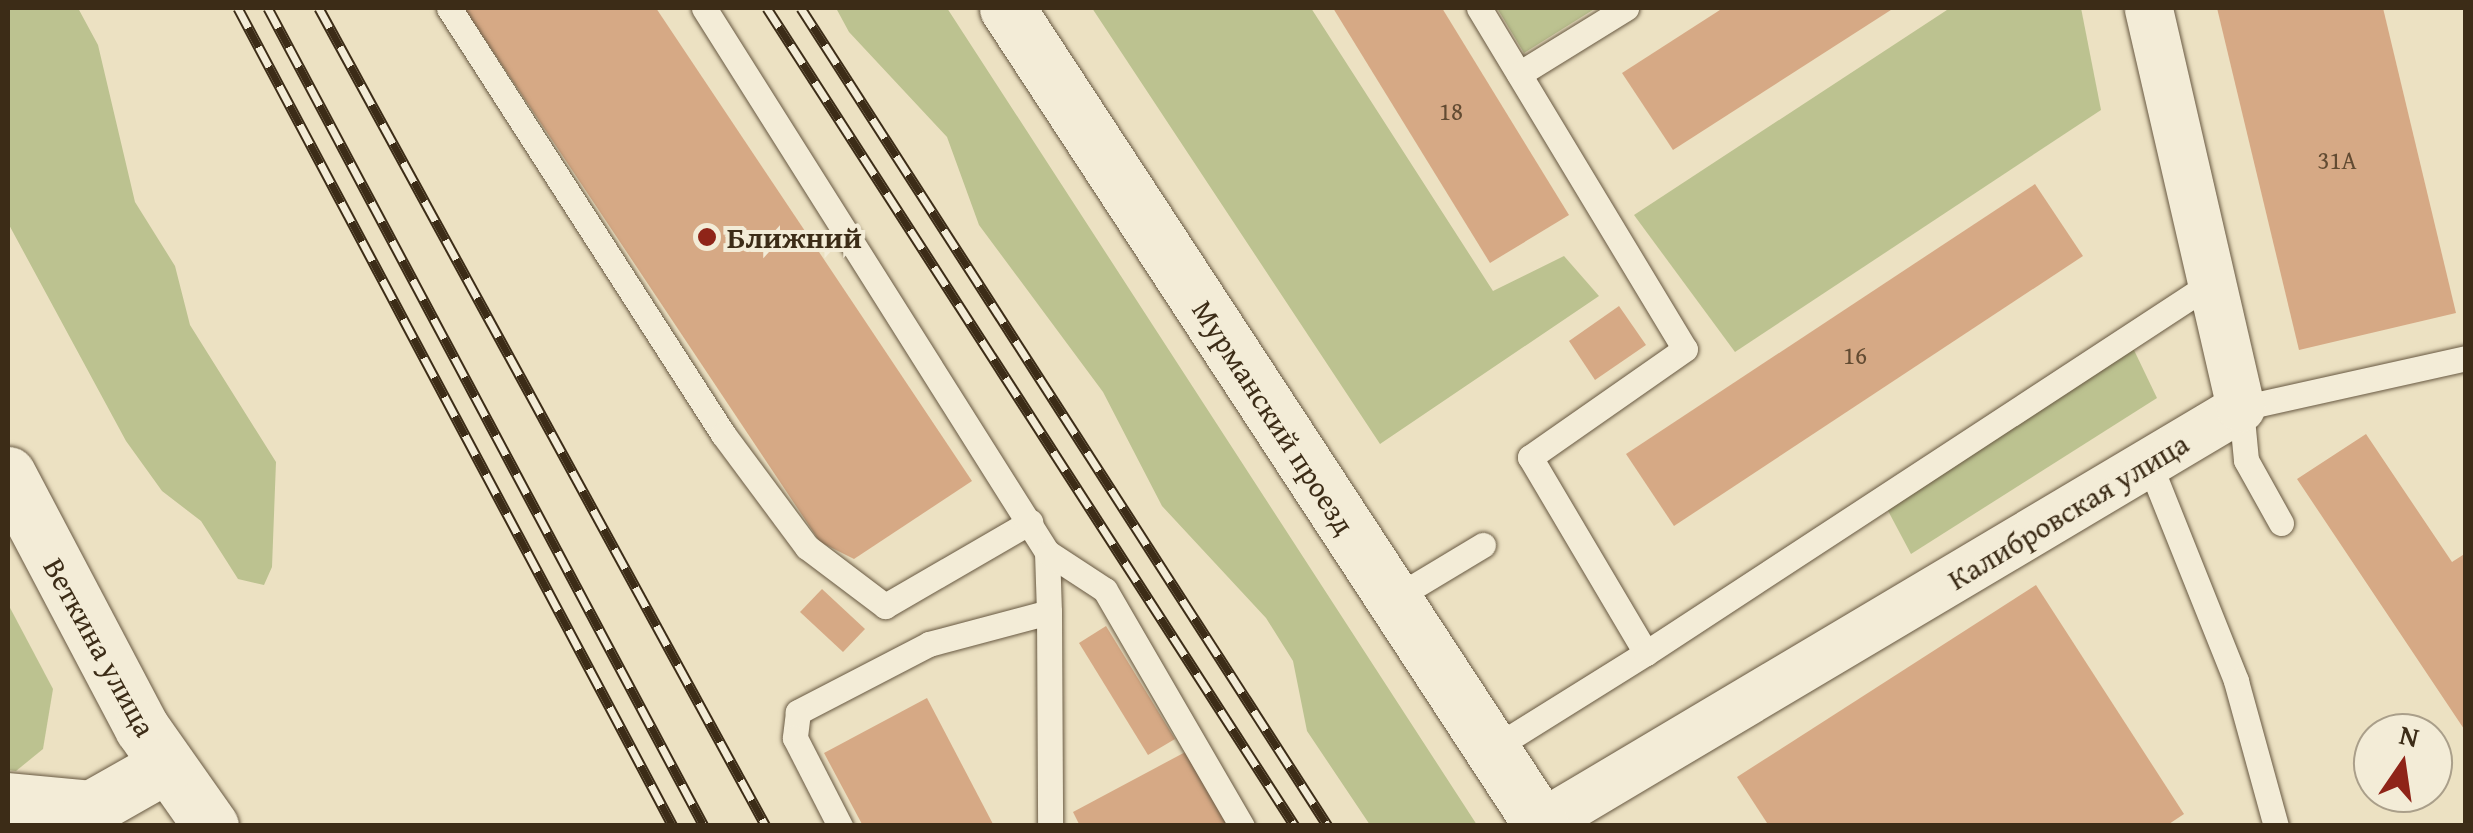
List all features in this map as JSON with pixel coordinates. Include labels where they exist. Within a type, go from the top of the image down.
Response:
[{"type":"street","name":"Мурманский проезд","points":[[1007,8],[1541,825]]},
{"type":"street","points":[[2149,8],[2242,408]]},
{"type":"street","name":"Калибровская улица","points":[[1541,825],[2242,408]]},
{"type":"street","name":"Веткина улица","points":[[8,474],[168,765],[211,826]]},
{"type":"street","name":"Веткина улица","points":[[8,800],[92,808],[168,765]]},
{"type":"lane","points":[[449,8],[724,434],[807,547],[885,606],[1030,522]]},
{"type":"lane","points":[[704,8],[1048,552],[1105,590],[1242,826]]},
{"type":"lane","points":[[1478,8],[1686,349],[1530,457],[1646,653]]},
{"type":"lane","points":[[1519,74],[1626,8]]},
{"type":"lane","points":[[1491,750],[2213,282]]},
{"type":"lane","points":[[2281,523],[2246,460],[2242,408],[2466,358]]},
{"type":"lane","points":[[2149,462],[2236,681],[2276,826]]},
{"type":"lane","points":[[1393,598],[1483,546]]},
{"type":"lane","points":[[1048,552],[1050,826]]},
{"type":"lane","points":[[840,826],[795,738],[798,712],[929,644],[1049,612]]},
{"type":"green space","points":[[8,8],[78,8],[98,45],[135,202],[175,266],[190,325],[276,462],[272,567],[264,585],[238,579],[201,521],[162,491],[126,441],[8,223]]},
{"type":"green space","points":[[836,8],[947,8],[1477,825],[1370,825],[1307,731],[1293,661],[1266,618],[1162,506],[1103,392],[979,225],[947,137],[849,32]]},
{"type":"green space","points":[[1092,8],[1311,8],[1493,291],[1564,256],[1599,296],[1380,444]]},
{"type":"green space","points":[[1497,8],[1596,8],[1524,53]]},
{"type":"green space","points":[[1950,8],[2081,8],[2101,110],[1735,352],[1634,215]]},
{"type":"green space","points":[[2133,348],[2157,398],[1911,554],[1886,507]]},
{"type":"green space","points":[[8,604],[53,689],[43,749],[16,771],[8,770]]},
{"type":"building","points":[[464,8],[656,8],[972,481],[854,559],[820,542]]},
{"type":"building","points":[[1333,8],[1442,8],[1569,215],[1490,263]]},
{"type":"building","points":[[1723,8],[1894,8],[1673,150],[1622,73]]},
{"type":"building","points":[[2217,8],[2383,8],[2456,313],[2299,350]]},
{"type":"building","points":[[2035,184],[2083,256],[1674,526],[1626,454]]},
{"type":"building","points":[[1619,306],[1646,345],[1595,380],[1569,341]]},
{"type":"building","points":[[2366,434],[2452,562],[2466,553],[2466,732],[2297,479]]},
{"type":"building","points":[[2036,585],[2184,814],[2166,826],[1769,826],[1737,777]]},
{"type":"building","points":[[822,589],[865,629],[843,652],[800,612]]},
{"type":"building","points":[[1106,626],[1175,739],[1148,755],[1079,643]]},
{"type":"building","points":[[927,698],[994,826],[863,826],[824,753]]},
{"type":"building","points":[[1191,749],[1232,826],[1080,826],[1073,812]]},
{"type":"railway","points":[[238,8],[673,826]]},
{"type":"railway","points":[[268,8],[704,826]]},
{"type":"railway","points":[[319,8],[766,826]]},
{"type":"railway","points":[[767,8],[1295,826]]},
{"type":"railway","points":[[801,8],[1328,826]]},
{"type":"place","name":"Ближний","points":[[707,237]]}]
